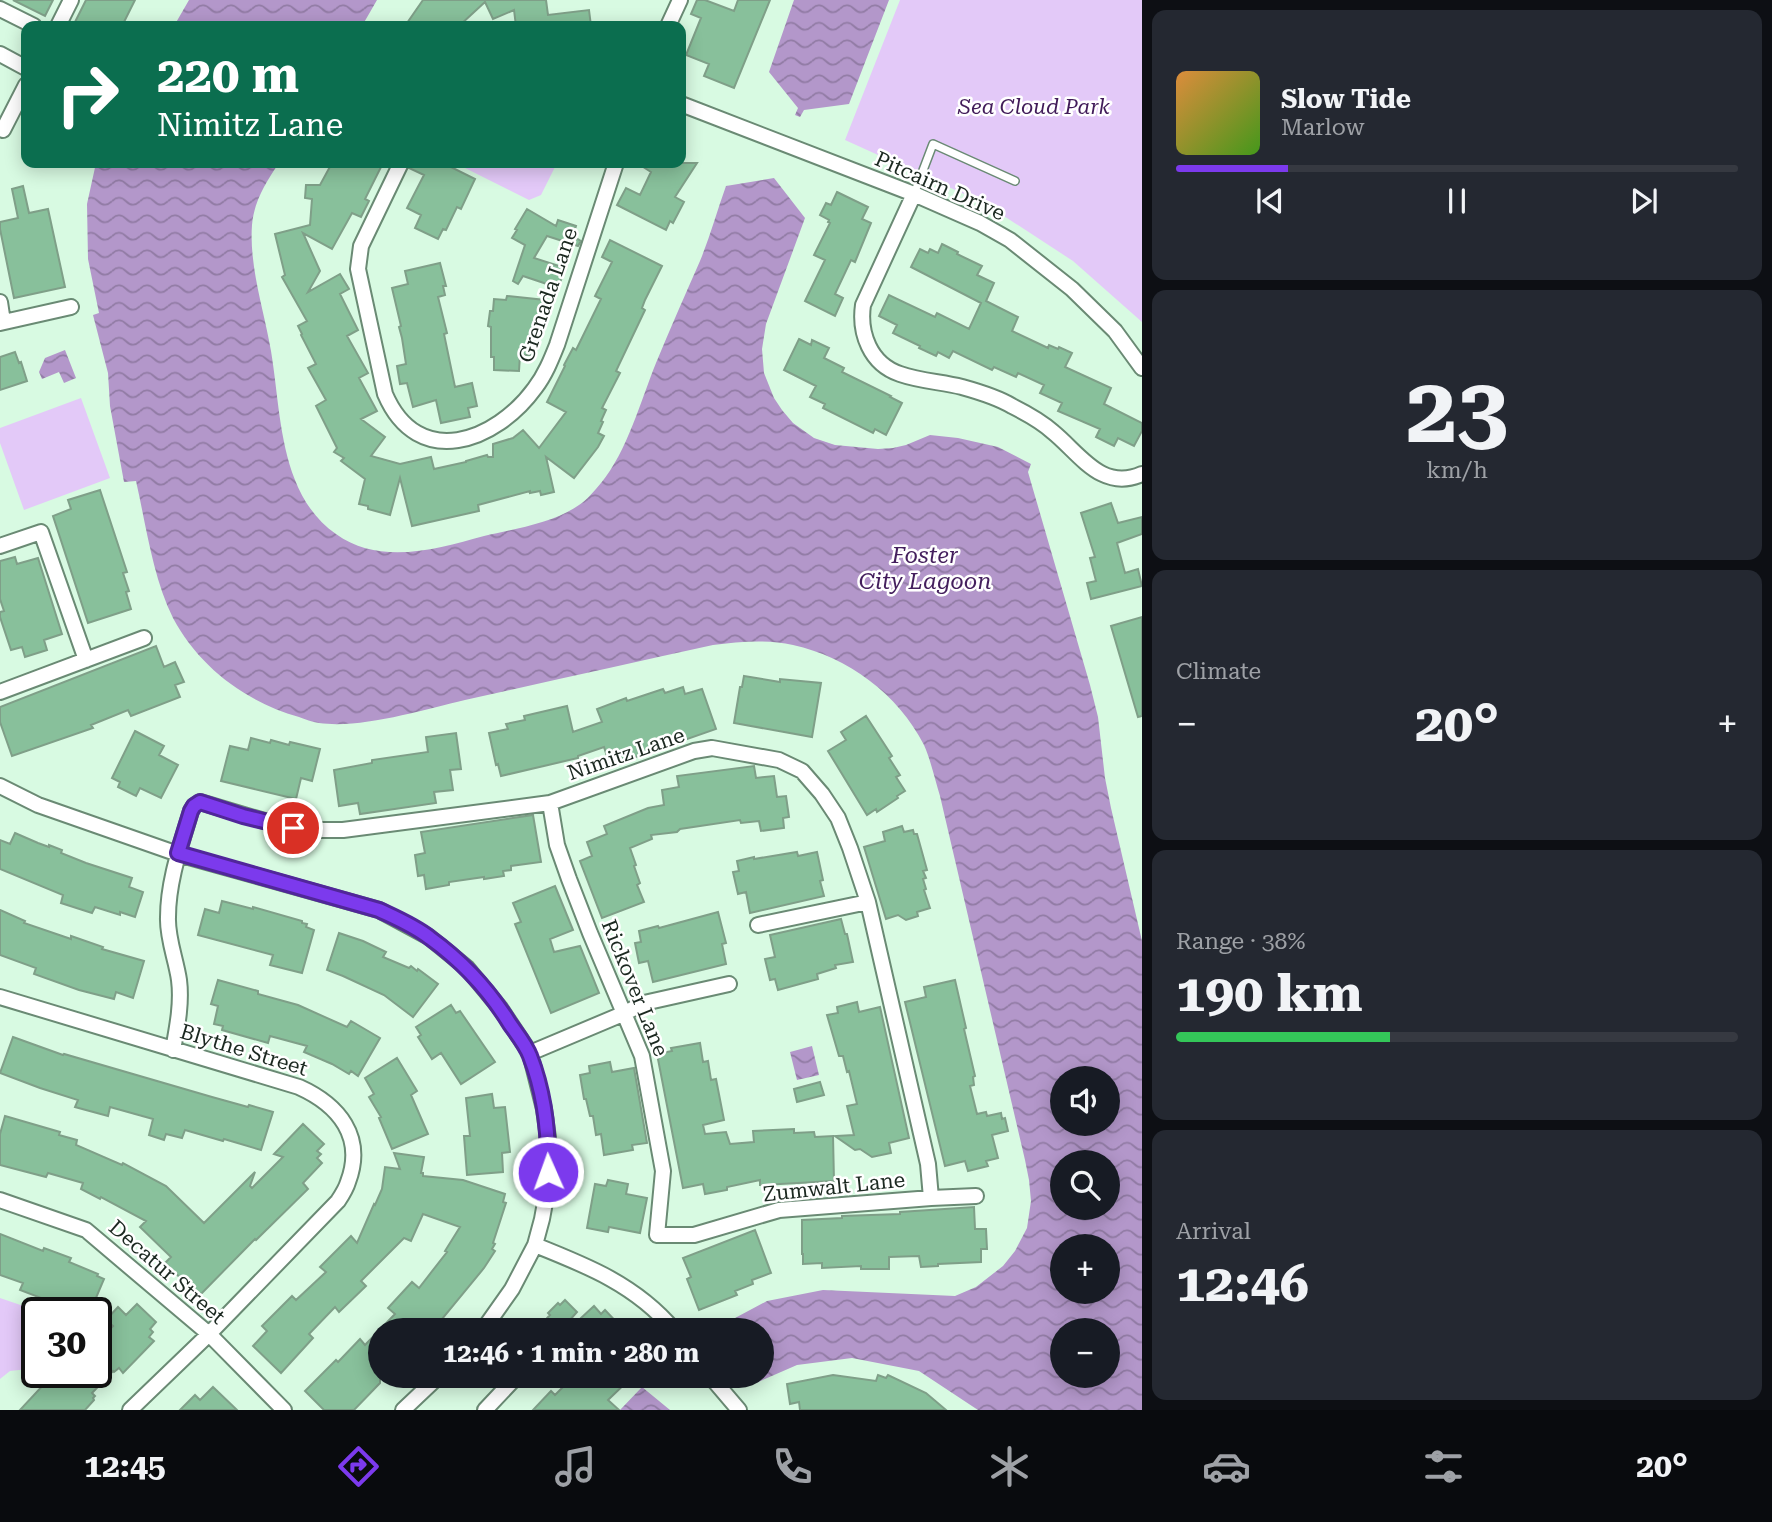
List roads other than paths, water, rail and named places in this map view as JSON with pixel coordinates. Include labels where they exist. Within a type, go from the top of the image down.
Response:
[{"type":"street","points":[[60,21],[71,0]]},
{"type":"street","points":[[670,21],[680,0]]},
{"type":"street","points":[[0,9],[24,21]]},
{"type":"street","points":[[0,54],[21,65]]},
{"type":"street","points":[[3,130],[21,95]]},
{"type":"street","name":"Pitcairn Drive","points":[[686,106],[914,194],[980,223],[1010,240],[1072,289],[1115,331],[1142,368]]},
{"type":"street","name":"Grenada Lane","points":[[399,168],[361,246],[358,269],[385,394],[390,407],[405,425],[415,432],[435,440],[459,442],[486,432],[511,415],[534,390],[547,369],[614,168]]},
{"type":"street","points":[[914,194],[863,305],[864,336],[873,353],[886,366],[902,375],[982,393],[1014,407],[1053,431],[1104,476],[1127,479],[1142,474]]},
{"type":"street","points":[[0,302],[2,322],[71,307]]},
{"type":"street","points":[[0,546],[41,532],[86,660]]},
{"type":"street","points":[[0,692],[144,638]]},
{"type":"street","name":"Nimitz Lane","points":[[178,853],[191,811],[200,802],[278,825],[307,830],[343,830],[550,803],[694,751],[712,748],[779,760],[802,771],[822,794],[838,818],[850,848],[868,902],[928,1164],[931,1198]]},
{"type":"street","points":[[0,786],[38,805],[178,853],[379,910],[429,937],[467,968],[500,1008],[530,1054],[544,1109],[549,1145],[546,1197],[535,1245],[494,1318]]},
{"type":"street","name":"Rickover Lane","points":[[550,803],[558,845],[569,879],[642,1056],[663,1171],[657,1235]]},
{"type":"street","points":[[173,1050],[179,982],[167,917],[178,853]]},
{"type":"street","points":[[758,925],[868,902]]},
{"type":"street","points":[[530,1054],[644,1003],[729,984]]},
{"type":"street","name":"Blythe Street","points":[[0,998],[299,1087],[323,1099],[348,1128],[353,1144],[353,1164],[348,1183],[338,1201],[209,1334],[130,1410]]},
{"type":"street","name":"Zumwalt Lane","points":[[657,1235],[694,1235],[779,1210],[976,1196]]},
{"type":"street","name":"Decatur Street","points":[[0,1200],[86,1230],[209,1334],[284,1410]]},
{"type":"street","points":[[535,1245],[588,1266],[614,1280],[638,1295],[663,1318]]},
{"type":"street","points":[[409,1408],[428,1388]]},
{"type":"street","points":[[485,1410],[506,1388]]},
{"type":"street","points":[[720,1388],[739,1410]]},
{"type":"lane","points":[[914,194],[933,144],[1014,181]]},
{"type":"water","points":[[189,0],[377,0],[365,21],[177,21]]},
{"type":"water","points":[[794,0],[889,0],[849,104],[804,110],[800,117],[795,115],[798,108],[769,72]]},
{"type":"water","name":"Foster City Lagoon","points":[[95,168],[276,168],[265,185],[253,216],[253,257],[271,351],[285,448],[298,488],[317,517],[329,529],[353,544],[390,552],[428,550],[546,521],[585,500],[601,483],[633,425],[656,363],[704,252],[726,186],[774,178],[805,218],[766,324],[762,349],[764,373],[774,398],[793,423],[814,438],[835,445],[893,448],[930,435],[998,447],[1031,464],[1028,472],[1098,717],[1105,778],[1142,941],[1142,1410],[978,1410],[919,1371],[852,1358],[797,1365],[774,1375],[774,1318],[735,1318],[767,1301],[823,1290],[955,1296],[976,1287],[1003,1266],[1015,1251],[1027,1228],[1031,1201],[1025,1160],[940,796],[924,745],[886,694],[852,668],[813,651],[783,643],[742,642],[713,645],[372,721],[319,723],[261,702],[210,667],[184,636],[166,602],[155,569],[136,481],[124,482],[110,406],[108,373],[93,315],[99,313],[88,259],[87,204]]},
{"type":"water","points":[[65,350],[76,378],[64,383],[59,372],[42,379],[39,372],[45,358]]},
{"type":"water","points":[[812,1046],[819,1075],[797,1080],[790,1052]]},
{"type":"water","points":[[643,1388],[670,1410],[620,1410]]},
{"type":"park label","name":"Sea Cloud Park","points":[[1034,107]]}]
